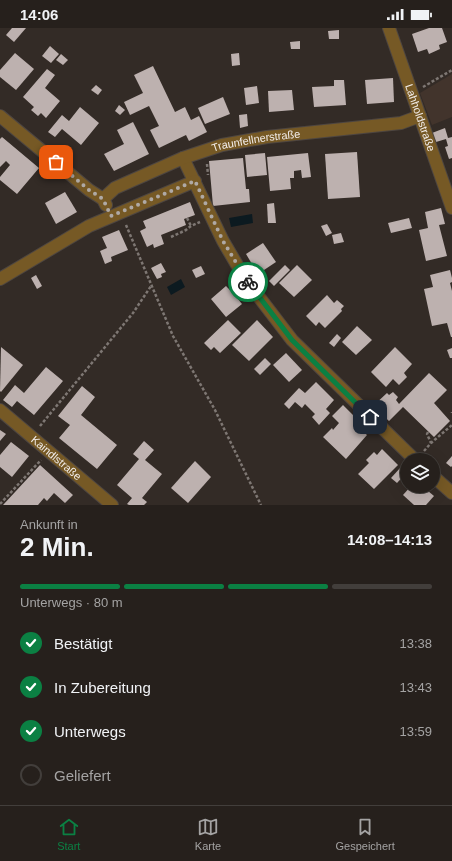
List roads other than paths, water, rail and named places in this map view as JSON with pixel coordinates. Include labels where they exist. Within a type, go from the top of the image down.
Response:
[{"type":"street","name":"Lahholdstraße","points":[[389,28],[452,208]]},
{"type":"street","points":[[0,116],[89,190],[103,199],[111,216]]},
{"type":"street","name":"Traunfellnerstraße","points":[[103,199],[115,188],[183,158],[222,145],[243,141],[401,123],[420,116]]},
{"type":"street","points":[[183,158],[223,241],[240,270],[292,340],[414,453]]},
{"type":"street","points":[[0,278],[89,226],[195,181]]},
{"type":"street","name":"Kaindlstraße","points":[[0,410],[112,505]]},
{"type":"street","points":[[440,482],[452,493]]}]
